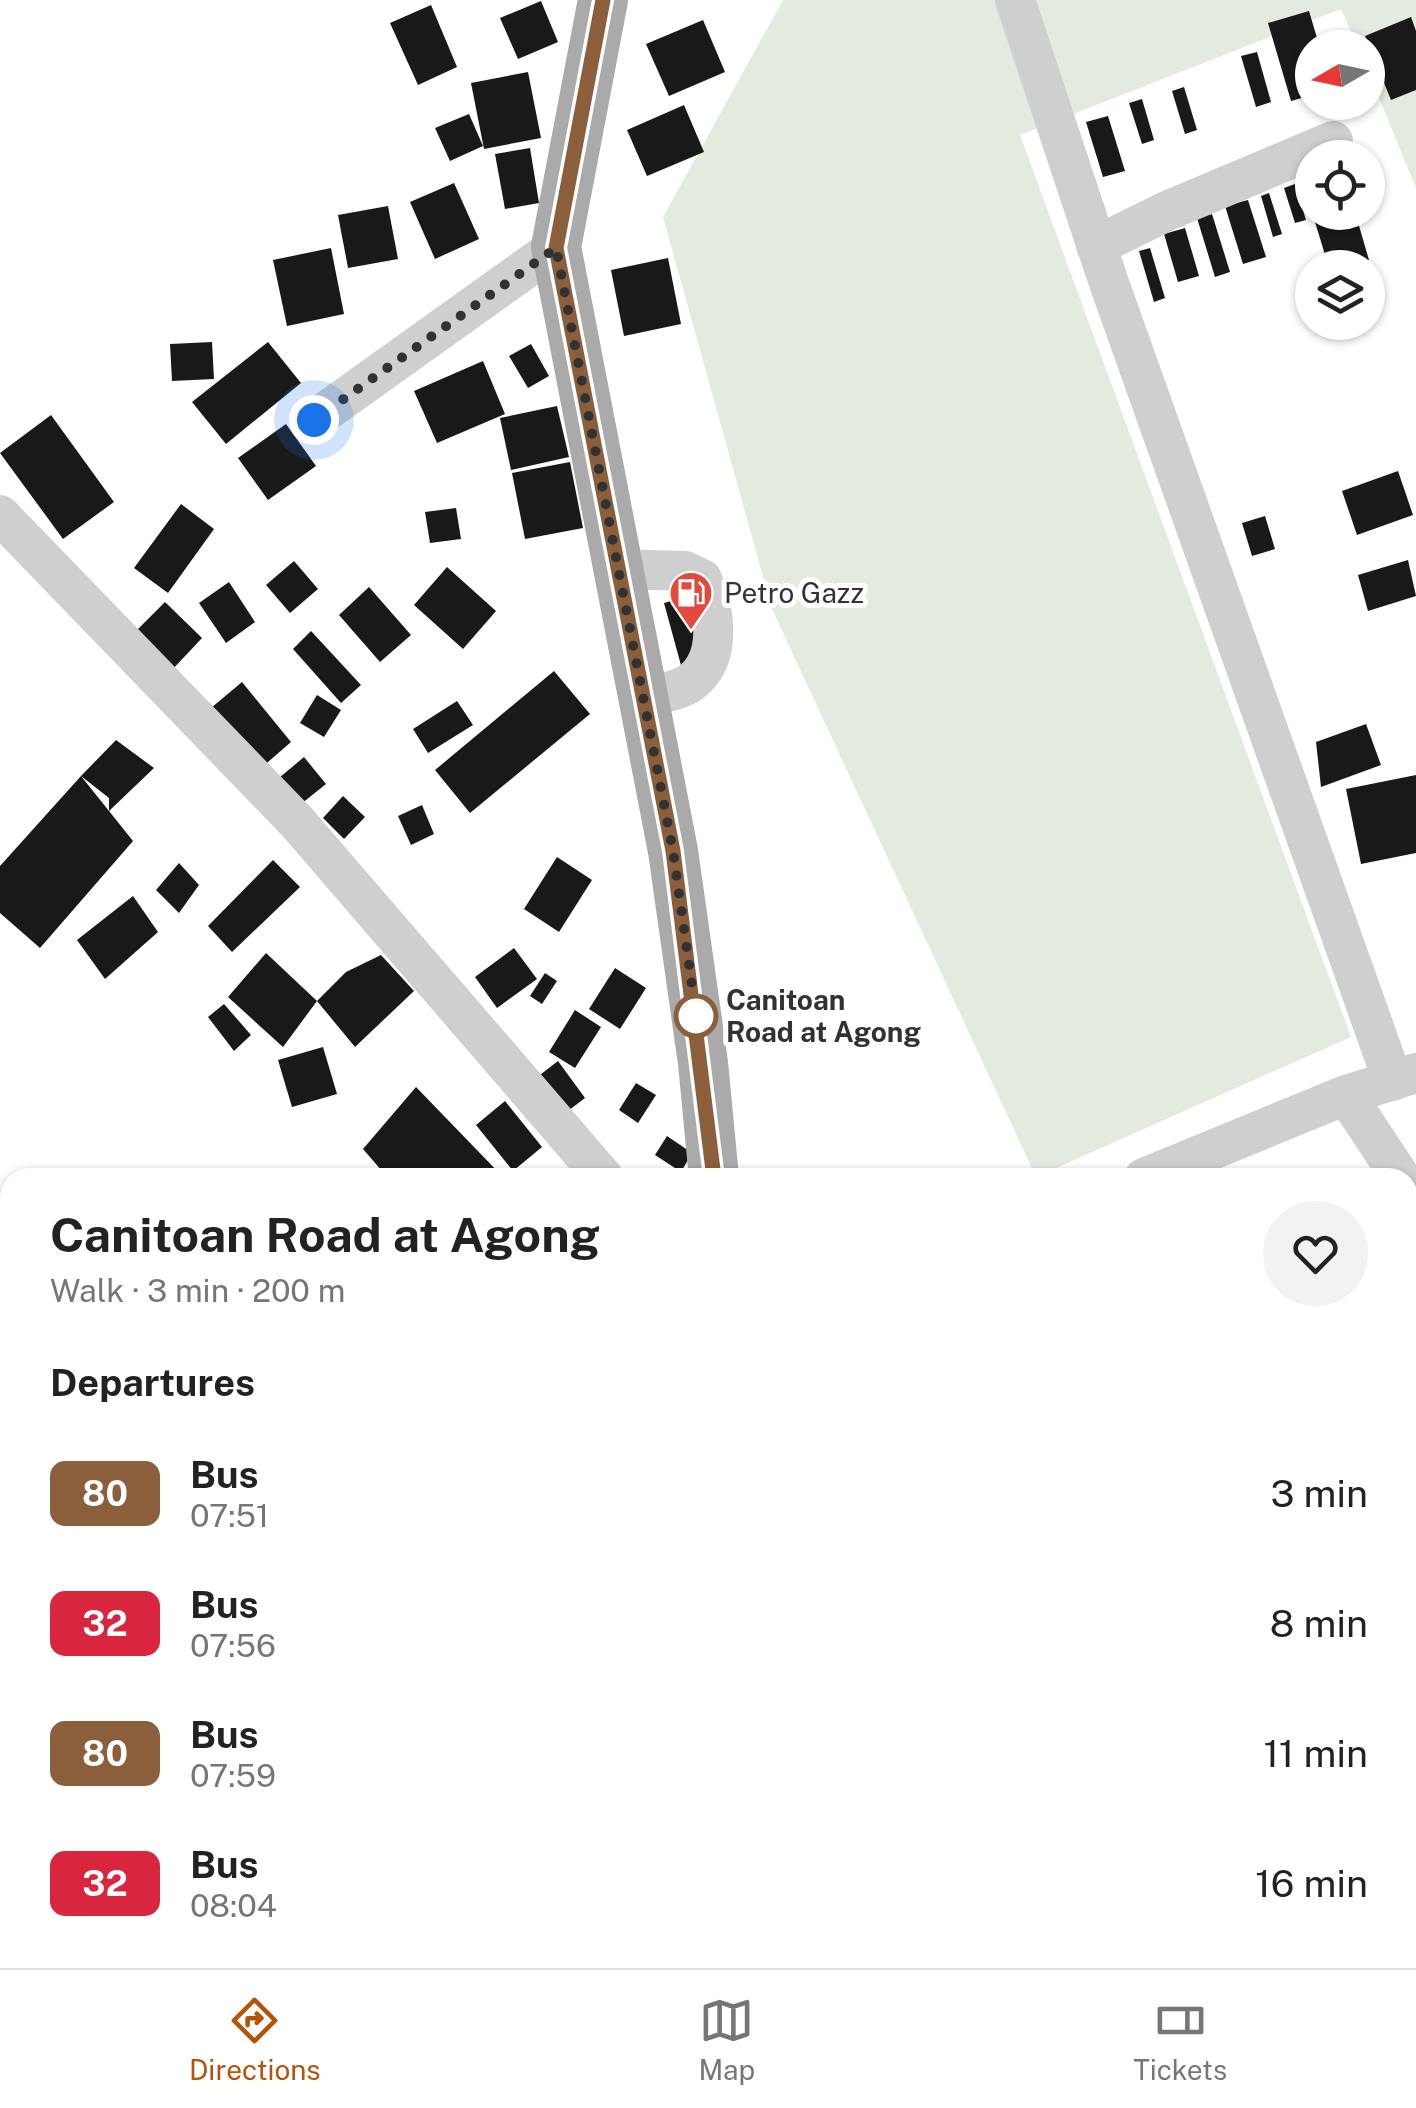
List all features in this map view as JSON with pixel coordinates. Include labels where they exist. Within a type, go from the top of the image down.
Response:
[{"type":"main road","points":[[603,0],[556,248],[673,851],[713,1168]]},
{"type":"street","points":[[1015,0],[1096,246],[1404,1077],[1346,1095],[1168,1168]]},
{"type":"street","points":[[1096,246],[1295,157]]},
{"type":"street","points":[[314,420],[556,248]]},
{"type":"street","points":[[0,515],[297,822],[595,1168]]},
{"type":"street","points":[[616,569],[685,571],[702,580],[713,604],[714,632],[709,656],[690,682],[644,698]]},
{"type":"street","points":[[1346,1095],[1394,1168]]},
{"type":"shaded area","points":[[783,0],[1416,0],[1416,188],[1385,112],[1385,30],[1350,30],[1341,9],[1020,135],[1351,1037],[1056,1168],[1032,1168],[772,609],[663,217]]},
{"type":"building","points":[[541,1],[558,42],[518,59],[500,18]]},
{"type":"building","points":[[431,5],[457,67],[418,85],[390,23]]},
{"type":"building","points":[[1309,11],[1315,30],[1295,30],[1295,100],[1291,101],[1268,23]]},
{"type":"building","points":[[1411,17],[1416,31],[1416,90],[1391,100],[1385,85],[1385,30],[1380,30]]},
{"type":"building","points":[[703,20],[725,72],[669,96],[646,44]]},
{"type":"building","points":[[1257,52],[1271,102],[1256,107],[1241,56]]},
{"type":"building","points":[[528,72],[541,138],[484,149],[471,83]]},
{"type":"building","points":[[1184,87],[1197,130],[1185,134],[1172,91]]},
{"type":"building","points":[[1142,99],[1154,140],[1142,144],[1129,103]]},
{"type":"building","points":[[684,105],[704,152],[647,176],[627,130]]},
{"type":"building","points":[[469,114],[483,146],[450,161],[435,128]]},
{"type":"building","points":[[1108,116],[1125,171],[1103,177],[1086,122]]},
{"type":"building","points":[[530,148],[539,203],[505,209],[495,154]]},
{"type":"building","points":[[454,183],[479,239],[435,259],[410,202]]},
{"type":"building","points":[[1295,184],[1295,223],[1284,188]]},
{"type":"building","points":[[1269,193],[1282,234],[1273,237],[1261,196]]},
{"type":"building","points":[[1248,200],[1266,257],[1243,264],[1225,206]]},
{"type":"building","points":[[388,206],[398,259],[348,268],[338,215]]},
{"type":"building","points":[[1212,214],[1230,272],[1215,277],[1197,218]]},
{"type":"building","points":[[1185,228],[1199,276],[1178,282],[1164,234]]},
{"type":"building","points":[[1317,230],[1360,230],[1366,250],[1324,250]]},
{"type":"building","points":[[331,248],[344,314],[287,326],[273,260]]},
{"type":"building","points":[[1150,248],[1165,298],[1154,302],[1139,251]]},
{"type":"building","points":[[668,258],[681,324],[624,336],[611,270]]},
{"type":"building","points":[[212,342],[214,379],[172,381],[170,344]]},
{"type":"building","points":[[268,342],[301,383],[226,444],[192,402]]},
{"type":"building","points":[[531,344],[549,376],[528,388],[509,356]]},
{"type":"building","points":[[483,361],[505,414],[437,443],[414,391]]},
{"type":"building","points":[[557,406],[569,457],[511,470],[500,418]]},
{"type":"building","points":[[51,415],[114,502],[63,539],[0,453]]},
{"type":"building","points":[[286,424],[316,466],[268,500],[238,458]]},
{"type":"building","points":[[570,462],[583,528],[525,539],[512,473]]},
{"type":"building","points":[[1398,471],[1413,515],[1357,535],[1342,491]]},
{"type":"building","points":[[181,504],[214,529],[168,593],[134,568]]},
{"type":"building","points":[[456,508],[461,539],[430,543],[425,512]]},
{"type":"building","points":[[1265,516],[1275,549],[1252,556],[1242,523]]},
{"type":"building","points":[[1408,560],[1416,596],[1368,611],[1358,575]]},
{"type":"building","points":[[294,561],[318,589],[290,613],[266,585]]},
{"type":"building","points":[[447,567],[496,611],[463,649],[414,605]]},
{"type":"building","points":[[229,582],[255,622],[226,643],[199,603]]},
{"type":"building","points":[[369,587],[411,635],[380,662],[339,615]]},
{"type":"building","name":"Petro Gazz","points":[[700,593],[718,659],[682,669],[664,603]]},
{"type":"building","points":[[165,602],[202,638],[171,671],[133,634]]},
{"type":"building","points":[[311,631],[361,685],[341,703],[293,649]]},
{"type":"building","points":[[554,671],[590,714],[470,813],[435,770]]},
{"type":"building","points":[[242,682],[291,742],[260,769],[211,708]]},
{"type":"building","points":[[317,695],[341,710],[324,737],[300,723]]},
{"type":"building","points":[[457,701],[473,725],[428,753],[413,729]]},
{"type":"building","points":[[1366,724],[1381,765],[1321,787],[1316,742]]},
{"type":"building","points":[[116,740],[154,768],[109,811],[109,798],[81,776]]},
{"type":"building","points":[[304,757],[326,784],[301,804],[279,778]]},
{"type":"building","points":[[1416,775],[1416,853],[1361,864],[1346,789]]},
{"type":"building","points":[[81,776],[133,841],[40,948],[0,913],[0,866]]},
{"type":"building","points":[[343,796],[365,817],[344,839],[323,818]]},
{"type":"building","points":[[422,805],[434,834],[411,845],[398,816]]},
{"type":"building","points":[[557,857],[592,880],[559,932],[524,909]]},
{"type":"building","points":[[273,860],[300,887],[232,952],[208,926]]},
{"type":"building","points":[[179,863],[199,885],[179,913],[156,890]]},
{"type":"building","points":[[133,896],[158,932],[105,979],[77,940]]},
{"type":"building","points":[[514,948],[537,979],[497,1008],[475,977]]},
{"type":"building","points":[[266,953],[317,1001],[283,1047],[228,997]]},
{"type":"building","points":[[381,955],[414,991],[355,1047],[317,1001],[346,972]]},
{"type":"building","points":[[615,968],[646,988],[620,1029],[589,1009]]},
{"type":"building","points":[[545,973],[557,981],[542,1004],[530,996]]},
{"type":"building","points":[[224,1004],[251,1035],[234,1051],[208,1017]]},
{"type":"building","points":[[575,1010],[601,1027],[575,1068],[549,1052]]},
{"type":"building","points":[[323,1047],[337,1094],[292,1107],[278,1060]]},
{"type":"building","points":[[558,1061],[585,1098],[564,1114],[536,1078]]},
{"type":"building","points":[[636,1083],[656,1095],[638,1123],[619,1110]]},
{"type":"building","points":[[416,1087],[494,1168],[379,1168],[363,1149]]},
{"type":"building","points":[[505,1101],[542,1147],[517,1168],[511,1168],[476,1125]]},
{"type":"building","points":[[667,1136],[692,1153],[683,1168],[675,1168],[655,1155]]},
{"type":"bus line","name":"80","points":[[603,0],[562,200],[556,248],[673,851],[703,1064],[713,1168]]},
{"type":"place","name":"Petro Gazz","points":[[691,631]]},
{"type":"place","name":"Canitoan Road at Agong","points":[[696,1016]]},
{"type":"route","points":[[314,420],[556,248],[673,851],[698,1028],[696,1016]]}]
